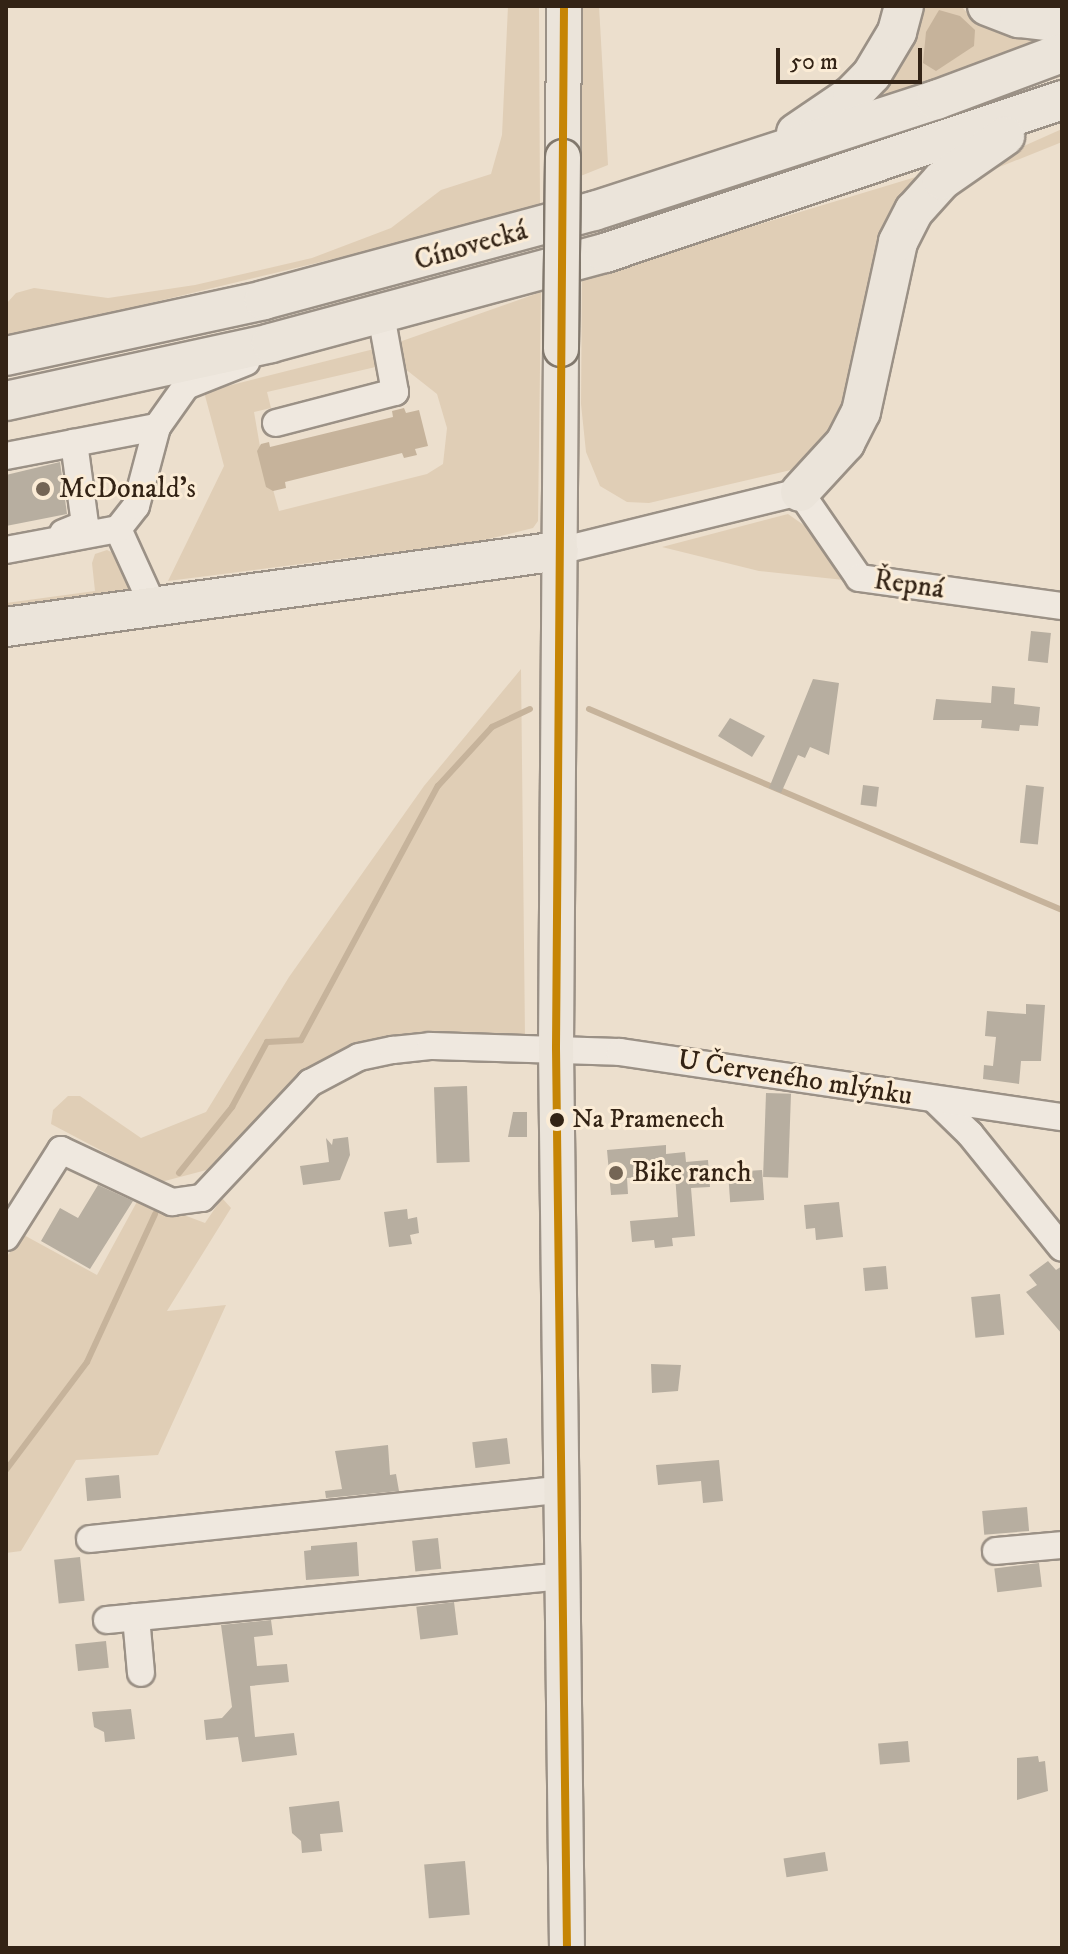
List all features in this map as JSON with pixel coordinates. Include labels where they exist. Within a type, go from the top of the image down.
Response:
[{"type":"highway","points":[[756,161],[852,95],[872,74],[892,43],[904,6]]},
{"type":"highway","points":[[987,6],[1019,18],[1062,23]]},
{"type":"highway","name":"Cínovecká","points":[[6,356],[374,273],[756,161],[1062,53]]},
{"type":"highway","points":[[800,492],[845,443],[861,412],[898,242],[914,211],[942,180],[1059,101]]},
{"type":"highway","name":"Cínovecká","points":[[6,401],[381,315],[739,211],[1059,101]]},
{"type":"highway","points":[[6,627],[559,551]]},
{"type":"main road","points":[[564,6],[556,1048],[560,1576],[567,1948]]},
{"type":"street","points":[[276,423],[395,392],[381,315]]},
{"type":"street","points":[[6,549],[118,529],[136,506],[157,427],[186,386],[330,328]]},
{"type":"street","points":[[6,456],[157,427]]},
{"type":"street","points":[[6,549],[85,524],[74,443]]},
{"type":"street","points":[[559,551],[800,492]]},
{"type":"street","name":"Řepná","points":[[800,492],[859,578],[1062,606]]},
{"type":"street","points":[[118,529],[154,608]]},
{"type":"street","points":[[6,1237],[61,1150],[101,1165],[158,1197],[184,1203],[202,1198],[224,1180],[310,1083],[359,1057],[430,1046],[556,1048]]},
{"type":"street","name":"U Červeného mlýnku","points":[[556,1048],[594,1057],[935,1100],[970,1134],[1062,1248]]},
{"type":"street","points":[[935,1100],[1062,1117]]},
{"type":"street","points":[[90,1539],[560,1490]]},
{"type":"street","points":[[996,1551],[1062,1545]]},
{"type":"street","points":[[107,1620],[560,1576]]},
{"type":"street","points":[[136,1617],[141,1673]]},
{"type":"shaded area","points":[[508,6],[539,6],[540,209],[6,338],[6,304],[16,293],[34,288],[108,298],[195,285],[312,258],[391,228],[441,190],[491,174],[502,135]]},
{"type":"shaded area","points":[[582,6],[599,6],[608,165],[578,177]]},
{"type":"shaded area","points":[[919,6],[961,6],[971,17],[1035,42],[861,107]]},
{"type":"shaded area","points":[[939,10],[960,16],[975,30],[974,46],[936,71],[923,63],[926,32]]},
{"type":"shaded area","points":[[1062,129],[1062,142],[977,176],[983,164]]},
{"type":"shaded area","points":[[919,176],[910,190],[849,410],[823,450],[791,470],[649,503],[627,502],[600,486],[586,452],[581,404],[582,278]]},
{"type":"shaded area","points":[[541,292],[538,521],[533,528],[480,541],[168,581],[224,466],[204,392],[374,349],[380,366],[267,392],[271,408],[254,412],[267,487],[272,486],[279,511],[427,474],[443,464],[447,428],[437,394],[404,368],[397,350],[402,341]]},
{"type":"shaded area","points":[[404,408],[406,413],[419,410],[428,446],[415,449],[417,455],[404,458],[402,453],[285,482],[286,488],[273,491],[266,487],[257,451],[261,444],[269,442],[270,447],[393,417],[392,411]]},
{"type":"shaded area","points":[[788,514],[815,533],[844,580],[759,571],[662,547]]},
{"type":"shaded area","points":[[107,550],[118,555],[133,597],[6,615],[6,603],[95,591],[92,563],[95,554]]},
{"type":"shaded area","points":[[521,669],[525,1037],[359,1044],[214,1168],[161,1182],[51,1124],[53,1110],[68,1096],[80,1096],[141,1138],[206,1112],[289,977],[424,786]]},
{"type":"shaded area","points":[[139,1198],[205,1223],[222,1198],[231,1208],[167,1311],[226,1305],[158,1455],[76,1460],[21,1551],[6,1553],[6,1258],[22,1234],[97,1275]]},
{"type":"building","points":[[60,462],[67,514],[6,526],[6,475]]},
{"type":"building","points":[[1031,631],[1051,633],[1048,663],[1028,661]]},
{"type":"building","points":[[813,679],[839,683],[829,755],[810,747],[805,758],[798,755],[781,793],[769,788]]},
{"type":"building","points":[[992,686],[1015,688],[1014,704],[1040,707],[1038,726],[1020,725],[1019,731],[981,728],[982,720],[933,720],[936,699],[991,703]]},
{"type":"building","points":[[730,718],[765,736],[752,757],[718,736]]},
{"type":"building","points":[[863,785],[879,787],[876,807],[861,805]]},
{"type":"building","points":[[1026,785],[1044,787],[1038,845],[1020,843]]},
{"type":"building","points":[[1026,1004],[1045,1005],[1041,1061],[1021,1061],[1019,1084],[983,1079],[984,1065],[993,1066],[996,1037],[985,1036],[987,1011],[1026,1014]]},
{"type":"building","points":[[467,1086],[470,1162],[437,1163],[434,1087]]},
{"type":"building","points":[[766,1093],[791,1094],[788,1178],[763,1177]]},
{"type":"building","points":[[513,1112],[527,1112],[527,1137],[508,1137]]},
{"type":"building","points":[[348,1137],[350,1155],[340,1180],[303,1185],[300,1166],[329,1162],[326,1138],[332,1145],[333,1139]]},
{"type":"building","points":[[666,1145],[666,1154],[685,1152],[686,1162],[708,1160],[710,1187],[691,1188],[695,1236],[672,1238],[673,1246],[655,1248],[654,1240],[632,1242],[630,1221],[678,1217],[675,1174],[627,1178],[628,1194],[611,1195],[607,1150]]},
{"type":"building","points":[[762,1170],[764,1200],[730,1202],[728,1172]]},
{"type":"building","points":[[98,1185],[133,1201],[90,1269],[41,1241],[60,1208],[78,1218]]},
{"type":"building","points":[[839,1202],[843,1237],[816,1240],[815,1228],[806,1229],[804,1205]]},
{"type":"building","points":[[407,1209],[408,1219],[417,1217],[419,1233],[410,1235],[412,1244],[389,1247],[384,1212]]},
{"type":"building","points":[[1048,1261],[1056,1270],[1062,1266],[1062,1334],[1026,1292],[1037,1285],[1029,1275]]},
{"type":"building","points":[[886,1266],[888,1289],[865,1291],[863,1268]]},
{"type":"building","points":[[1000,1294],[1004,1335],[975,1338],[971,1297]]},
{"type":"building","points":[[651,1364],[681,1365],[678,1391],[652,1393]]},
{"type":"building","points":[[507,1438],[510,1464],[475,1468],[472,1442]]},
{"type":"building","points":[[388,1445],[390,1475],[396,1474],[399,1491],[326,1498],[325,1491],[342,1489],[335,1451]]},
{"type":"building","points":[[719,1460],[723,1501],[703,1503],[701,1481],[658,1485],[656,1465]]},
{"type":"building","points":[[119,1475],[121,1498],[87,1501],[85,1478]]},
{"type":"building","points":[[1027,1507],[1029,1531],[984,1535],[982,1511]]},
{"type":"building","points":[[438,1538],[441,1569],[415,1572],[412,1541]]},
{"type":"building","points":[[357,1542],[359,1576],[306,1580],[304,1551],[311,1550],[311,1546]]},
{"type":"building","points":[[80,1557],[85,1601],[59,1603],[54,1560]]},
{"type":"building","points":[[1039,1563],[1042,1587],[997,1592],[994,1568]]},
{"type":"building","points":[[454,1602],[458,1635],[420,1639],[416,1607]]},
{"type":"building","points":[[271,1620],[273,1635],[254,1637],[257,1666],[287,1664],[289,1682],[250,1686],[255,1737],[294,1733],[297,1755],[242,1762],[238,1737],[206,1740],[204,1720],[222,1718],[232,1707],[221,1625]]},
{"type":"building","points":[[106,1641],[109,1668],[78,1671],[75,1644]]},
{"type":"building","points":[[131,1709],[135,1739],[105,1742],[104,1732],[94,1727],[92,1712]]},
{"type":"building","points":[[908,1741],[910,1762],[880,1765],[878,1744]]},
{"type":"building","points":[[1038,1756],[1039,1762],[1045,1761],[1048,1791],[1017,1800],[1017,1758]]},
{"type":"building","points":[[339,1801],[343,1832],[320,1834],[322,1851],[302,1853],[301,1841],[292,1833],[289,1807]]},
{"type":"building","points":[[825,1852],[828,1871],[786,1877],[784,1859]]},
{"type":"building","points":[[465,1861],[470,1915],[429,1918],[424,1865]]},
{"type":"waterway","points":[[179,1173],[232,1107],[267,1042],[301,1040],[438,786],[492,727],[530,709]]},
{"type":"waterway","points":[[589,709],[1062,910]]},
{"type":"waterway","points":[[6,1470],[87,1362],[155,1214]]},
{"type":"transit line","points":[[564,6],[556,1048],[567,1948]]},
{"type":"place","name":"McDonald's","points":[[43,489]]},
{"type":"place","name":"Na Pramenech","points":[[557,1120]]},
{"type":"place","name":"Bike ranch","points":[[616,1173]]}]
